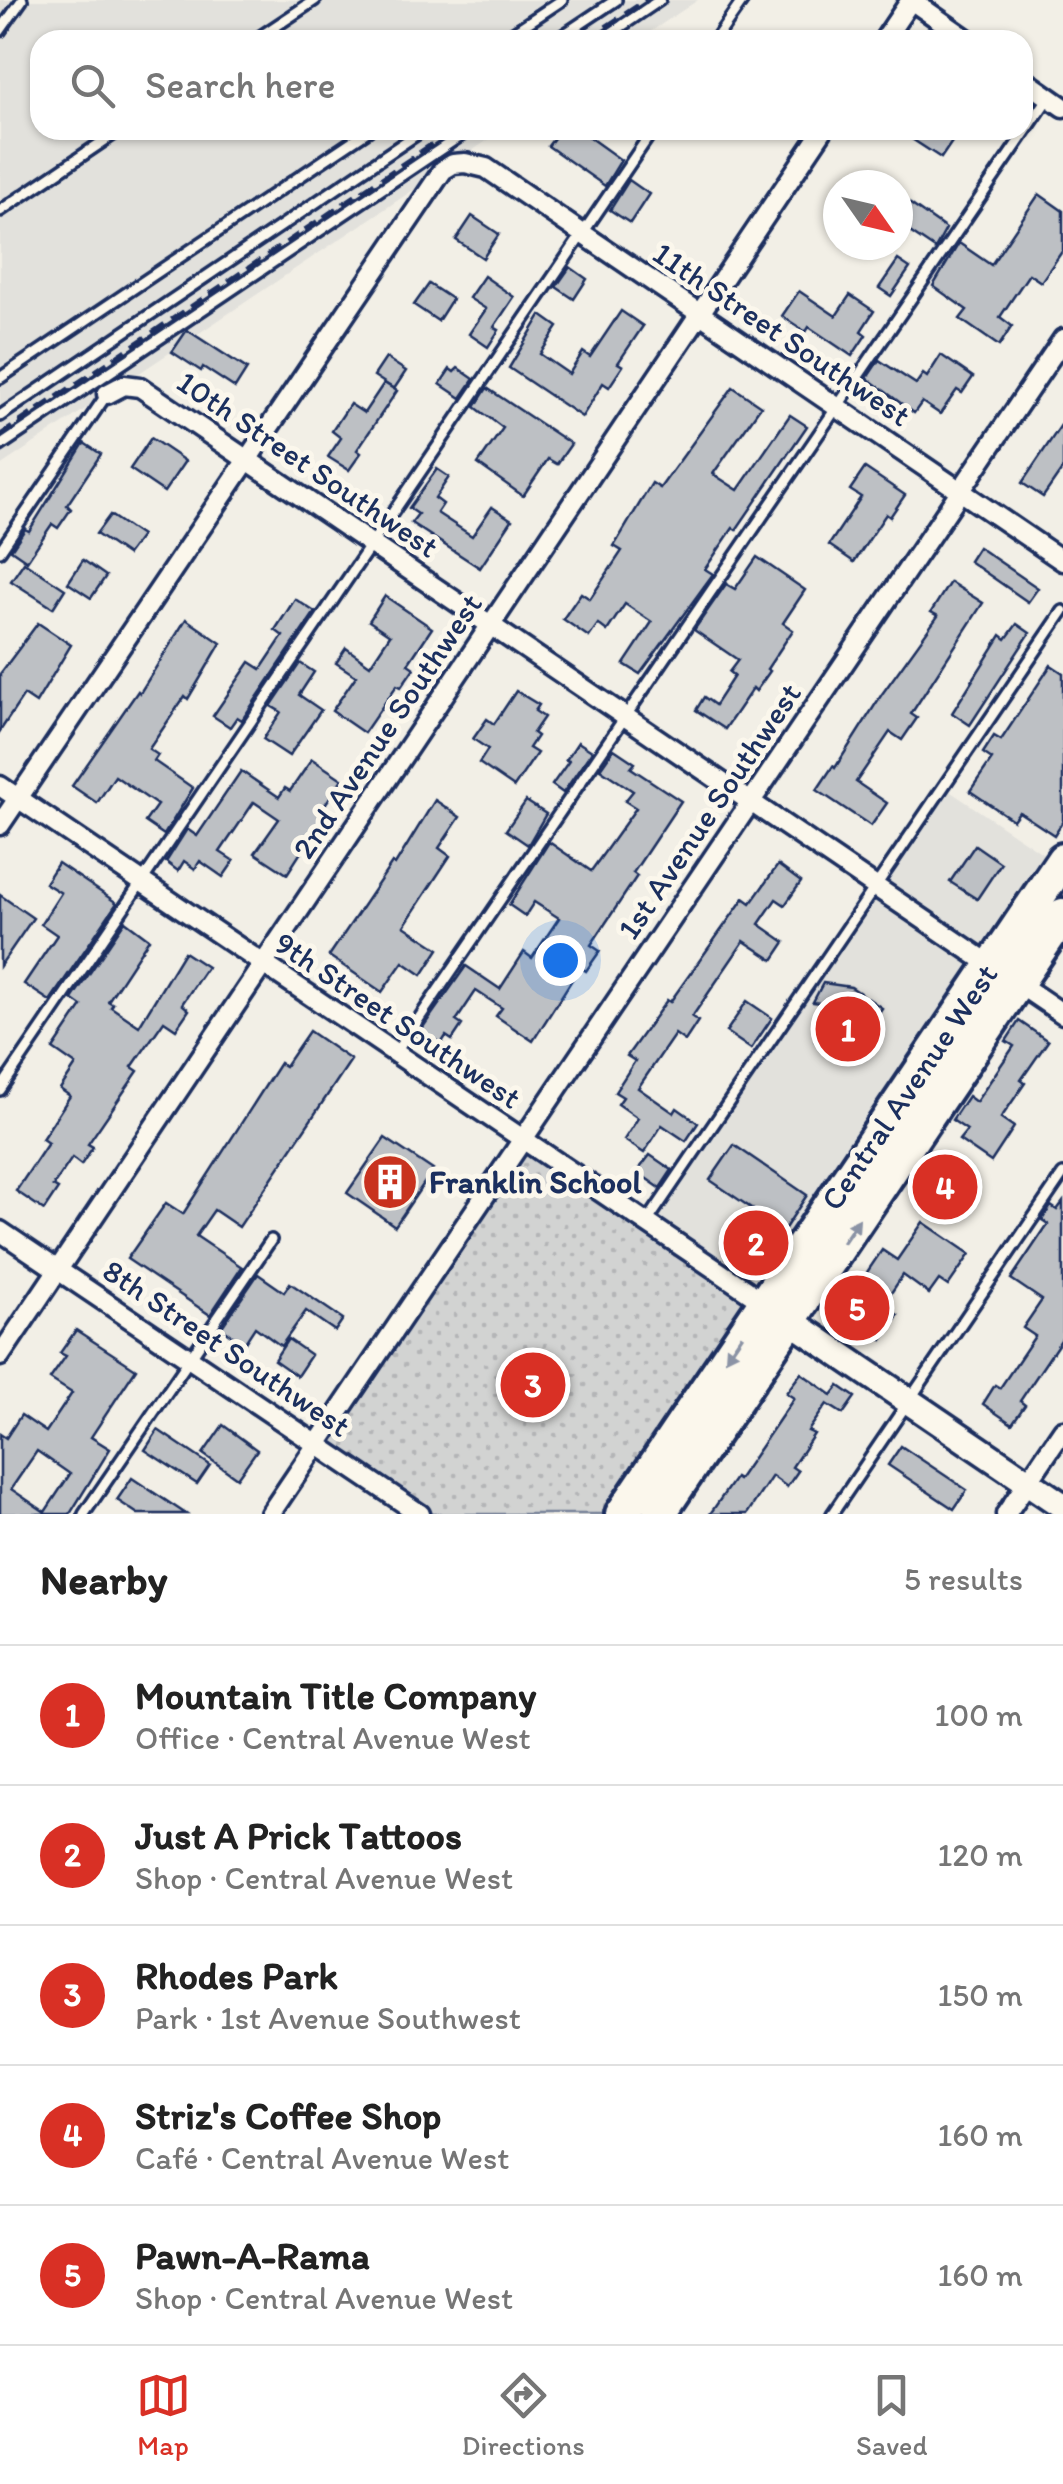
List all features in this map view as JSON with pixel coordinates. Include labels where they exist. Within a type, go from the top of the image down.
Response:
[{"type":"highway","name":"Central Avenue West","points":[[622,1514],[777,1312],[1004,975],[1063,860]]},
{"type":"highway","name":"Central Avenue West","points":[[1004,975],[1063,914]]},
{"type":"highway","name":"Central Avenue West","points":[[659,1514],[777,1312]]},
{"type":"street","points":[[891,30],[911,0],[954,30]]},
{"type":"street","points":[[1033,86],[1056,102]]},
{"type":"street","name":"2nd Avenue Southwest","points":[[0,1356],[816,140]]},
{"type":"street","name":"11th Street Southwest","points":[[247,460],[443,170],[465,163],[486,168],[1063,561]]},
{"type":"street","name":"1st Avenue Southwest","points":[[270,1514],[1063,339]]},
{"type":"street","name":"10th Street Southwest","points":[[107,394],[124,385],[140,387],[1063,1014]]},
{"type":"street","points":[[0,825],[247,460]]},
{"type":"street","name":"9th Street Southwest","points":[[0,786],[777,1312]]},
{"type":"street","name":"8th Street Southwest","points":[[0,1231],[420,1514]]},
{"type":"street","points":[[777,1312],[1063,1506]]},
{"type":"street","points":[[1006,1514],[1063,1430]]},
{"type":"lane","points":[[0,32],[22,0]]},
{"type":"lane","points":[[269,30],[315,0]]},
{"type":"lane","points":[[517,30],[562,0]]},
{"type":"lane","points":[[571,30],[616,0]]},
{"type":"lane","points":[[616,30],[660,0]]},
{"type":"lane","points":[[722,30],[743,0]]},
{"type":"lane","points":[[1033,134],[1056,102]]},
{"type":"lane","points":[[0,211],[105,140]]},
{"type":"lane","points":[[0,378],[353,140]]},
{"type":"lane","points":[[0,416],[408,140]]},
{"type":"lane","points":[[0,446],[453,140]]},
{"type":"lane","points":[[0,1090],[646,140]]},
{"type":"lane","points":[[395,1054],[836,406],[1028,140]]},
{"type":"lane","points":[[0,551],[107,394]]},
{"type":"lane","points":[[646,1222],[1063,610]]},
{"type":"lane","points":[[832,1514],[1063,1174]]},
{"type":"lane","points":[[84,1514],[271,1240]]},
{"type":"shaded area","points":[[0,0],[698,0],[653,30],[30,30],[30,140],[488,140],[0,466]]},
{"type":"shaded area","points":[[942,786],[1060,865],[764,1302],[647,1222]]},
{"type":"shaded area","points":[[523,1141],[764,1302],[622,1514],[419,1514],[317,1445]]},
{"type":"building","points":[[552,140],[593,140],[621,160],[605,186],[548,146]]},
{"type":"building","points":[[913,140],[953,140],[941,158]]},
{"type":"building","points":[[629,180],[649,194],[630,223],[610,210]]},
{"type":"building","points":[[1039,194],[1063,211],[1063,250],[1041,282],[1029,274],[1000,317],[1012,326],[999,346],[960,319],[967,310],[933,286],[959,243],[991,265]]},
{"type":"building","points":[[913,206],[946,229],[935,249],[913,234]]},
{"type":"building","points":[[472,216],[499,234],[483,258],[456,240]]},
{"type":"building","points":[[898,260],[910,268],[891,296],[879,288]]},
{"type":"building","points":[[570,267],[587,279],[574,299],[556,287]]},
{"type":"building","points":[[484,276],[514,297],[494,327],[499,330],[488,347],[469,334],[486,309],[469,298]]},
{"type":"building","points":[[429,284],[452,299],[438,321],[414,305]]},
{"type":"building","points":[[799,291],[836,316],[850,295],[874,311],[861,331],[866,335],[852,356],[809,327],[806,332],[782,316]]},
{"type":"building","points":[[621,311],[643,326],[618,363],[623,366],[609,387],[603,383],[582,417],[509,368],[541,315],[558,327],[540,354],[569,374],[583,352],[590,357]]},
{"type":"building","points":[[187,330],[247,369],[235,388],[172,352]]},
{"type":"building","points":[[941,355],[973,377],[962,393],[957,390],[940,414],[922,402],[914,413],[867,378],[879,360],[916,384],[923,374],[927,377]]},
{"type":"building","points":[[386,358],[406,371],[394,389],[374,376]]},
{"type":"building","points":[[458,368],[474,379],[461,398],[440,384],[450,369],[454,372]]},
{"type":"building","points":[[384,383],[397,391],[357,450],[361,453],[349,470],[328,457],[341,438],[332,431],[350,404],[364,413]]},
{"type":"building","points":[[733,387],[761,406],[713,474],[738,490],[790,415],[807,426],[705,569],[713,574],[640,674],[624,664],[652,622],[625,604],[607,631],[598,624],[589,637],[563,619],[581,593],[590,599],[622,551],[614,546],[652,483],[660,488]]},
{"type":"building","points":[[487,388],[571,444],[557,464],[548,459],[523,496],[478,464],[503,428],[475,407]]},
{"type":"building","points":[[1063,422],[1063,468],[1043,497],[1022,483]]},
{"type":"building","points":[[151,438],[185,461],[164,492],[130,469]]},
{"type":"building","points":[[84,443],[101,454],[67,505],[71,509],[58,528],[52,524],[27,561],[11,550],[25,529],[29,531]]},
{"type":"building","points":[[865,468],[905,495],[890,517],[886,514],[854,562],[829,545],[861,497],[850,490]]},
{"type":"building","points":[[437,469],[449,477],[435,498],[443,504],[437,513],[472,536],[492,507],[512,520],[480,568],[411,523],[418,514],[409,508]]},
{"type":"building","points":[[110,515],[141,536],[127,555],[96,534]]},
{"type":"building","points":[[978,547],[1038,588],[1028,602],[969,561]]},
{"type":"building","points":[[757,557],[805,590],[783,623],[793,630],[767,669],[770,671],[756,691],[753,688],[725,729],[696,710],[704,697],[715,705],[734,676],[729,672],[738,660],[694,630],[726,584],[735,589]]},
{"type":"building","points":[[83,560],[106,576],[91,598],[68,583]]},
{"type":"building","points":[[24,562],[65,589],[53,608],[11,581]]},
{"type":"building","points":[[950,582],[983,603],[911,714],[917,718],[902,740],[890,732],[856,782],[887,803],[871,826],[817,790],[938,616],[931,612]]},
{"type":"building","points":[[385,596],[432,628],[408,664],[414,668],[401,687],[397,685],[364,733],[332,711],[356,676],[336,663],[346,648],[370,665],[390,635],[369,621]]},
{"type":"building","points":[[295,599],[315,612],[242,720],[237,717],[230,727],[213,716],[250,662],[261,669],[283,636],[275,630]]},
{"type":"building","points":[[186,619],[221,643],[188,699],[185,696],[149,749],[158,755],[154,761],[193,788],[164,835],[145,822],[157,805],[115,776],[97,803],[72,786],[140,693]]},
{"type":"building","points":[[38,623],[71,645],[36,703],[24,695],[0,731],[0,674]]},
{"type":"building","points":[[1017,624],[1030,633],[970,725],[952,713],[1001,635],[1006,639]]},
{"type":"building","points":[[300,663],[314,672],[299,695],[321,710],[289,756],[263,739],[281,712],[271,706]]},
{"type":"building","points":[[1051,665],[1063,673],[1063,821],[1054,835],[1019,812],[1013,820],[970,791],[992,759],[983,753],[994,736],[1001,740]]},
{"type":"building","points":[[516,691],[539,705],[535,711],[544,717],[529,748],[537,753],[514,787],[479,763],[488,749],[473,739],[487,719],[494,724]]},
{"type":"building","points":[[578,742],[592,751],[563,793],[552,785]]},
{"type":"building","points":[[614,749],[635,763],[631,768],[681,801],[591,945],[600,951],[586,971],[580,967],[533,1041],[496,1016],[502,1008],[476,991],[456,1021],[462,1025],[452,1040],[446,1036],[441,1044],[421,1030],[466,966],[500,989],[524,952],[532,958],[559,918],[534,902],[525,916],[509,905],[549,842],[591,871],[636,808],[625,801],[633,791],[600,769]]},
{"type":"building","points":[[312,759],[342,779],[320,812],[325,815],[287,874],[255,853],[279,819],[254,802],[220,852],[234,861],[223,877],[200,861],[195,869],[184,861],[178,871],[166,862],[187,829],[197,836],[241,771],[279,797],[285,788],[290,791]]},
{"type":"building","points":[[435,800],[460,817],[439,848],[450,856],[404,926],[439,949],[422,975],[403,962],[382,992],[329,956],[392,863],[395,865]]},
{"type":"building","points":[[526,801],[546,814],[528,845],[506,830]]},
{"type":"building","points":[[975,845],[1001,863],[977,899],[950,882]]},
{"type":"building","points":[[58,863],[117,903],[50,1001],[24,984],[57,935],[41,924],[61,893],[45,883]]},
{"type":"building","points":[[778,865],[801,882],[785,905],[776,899],[759,924],[785,942],[773,960],[744,941],[692,1017],[698,1021],[685,1041],[675,1034],[638,1088],[674,1113],[677,1108],[698,1123],[686,1141],[662,1125],[644,1153],[624,1140],[638,1118],[618,1104],[623,1097],[615,1092],[635,1061],[627,1056],[744,898],[751,903]]},
{"type":"building","points":[[0,895],[33,918],[0,966]]},
{"type":"building","points":[[125,921],[149,939],[108,1001],[139,1026],[184,952],[207,967],[182,1004],[189,1010],[176,1029],[164,1021],[132,1067],[138,1071],[88,1144],[93,1147],[81,1165],[72,1158],[53,1186],[58,1189],[44,1210],[16,1191],[48,1143],[42,1139],[70,1096],[60,1089],[76,1065],[53,1049],[82,1006],[72,999]]},
{"type":"building","points":[[823,983],[851,987],[882,1008],[846,1062],[815,1041],[840,1006],[813,1002]]},
{"type":"building","points":[[747,1001],[772,1018],[751,1049],[726,1032]]},
{"type":"building","points":[[1019,1021],[1048,1041],[1001,1118],[1014,1127],[991,1162],[959,1140],[967,1130],[952,1120],[968,1096],[976,1102],[1014,1046],[1006,1041]]},
{"type":"building","points":[[309,1031],[351,1060],[239,1227],[214,1210],[196,1236],[242,1267],[210,1315],[127,1259],[166,1203],[183,1214],[280,1063],[285,1066]]},
{"type":"building","name":"Franklin School","points":[[385,1138],[433,1170],[395,1226],[347,1193]]},
{"type":"building","points":[[734,1145],[807,1195],[760,1266],[733,1248],[757,1212],[710,1180]]},
{"type":"building","points":[[650,1155],[672,1170],[660,1188],[637,1172]]},
{"type":"building","points":[[1063,1202],[1063,1337],[1020,1401],[1025,1405],[1012,1424],[983,1404],[995,1385],[1000,1388],[1035,1336],[1023,1328],[1042,1300],[1011,1279],[1048,1224],[1042,1220],[1051,1206],[1057,1210]]},
{"type":"building","points":[[923,1222],[970,1254],[948,1286],[939,1280],[929,1294],[903,1275],[883,1305],[898,1315],[882,1340],[852,1320],[848,1326],[826,1311],[846,1280],[857,1287],[882,1250],[897,1260]]},
{"type":"building","points":[[258,1274],[284,1292],[290,1283],[343,1319],[335,1331],[306,1311],[281,1346],[255,1327],[244,1344],[221,1328]]},
{"type":"building","points":[[76,1330],[136,1369],[91,1437],[110,1449],[70,1514],[0,1514],[0,1434],[6,1438],[21,1415],[46,1432],[72,1393],[50,1379],[66,1356],[60,1353]],"holes":[[[37,1451],[70,1474],[45,1512],[11,1489]]]},
{"type":"building","points":[[288,1339],[311,1355],[297,1376],[274,1360]]},
{"type":"building","points":[[801,1373],[832,1395],[839,1386],[855,1397],[843,1414],[827,1404],[808,1431],[814,1434],[792,1467],[798,1471],[787,1487],[772,1476],[747,1514],[710,1514],[794,1398],[786,1393]]},
{"type":"building","points":[[223,1425],[257,1450],[237,1478],[203,1454]]},
{"type":"building","points":[[158,1430],[210,1465],[197,1484],[145,1450]]},
{"type":"building","points":[[901,1446],[967,1490],[954,1509],[888,1465]]},
{"type":"building","points":[[132,1478],[186,1514],[138,1514],[117,1500]]},
{"type":"railway","points":[[602,30],[647,0]]},
{"type":"railway","points":[[0,436],[439,140]]},
{"type":"place","name":"Mountain Title Company","points":[[848,1029]]},
{"type":"place","name":"Franklin School","points":[[390,1182]]},
{"type":"place","name":"Striz's Coffee Shop","points":[[945,1187]]},
{"type":"place","name":"Just A Prick Tattoos","points":[[756,1243]]},
{"type":"place","name":"Pawn-A-Rama","points":[[857,1308]]},
{"type":"place","name":"Rhodes Park","points":[[533,1385]]}]
